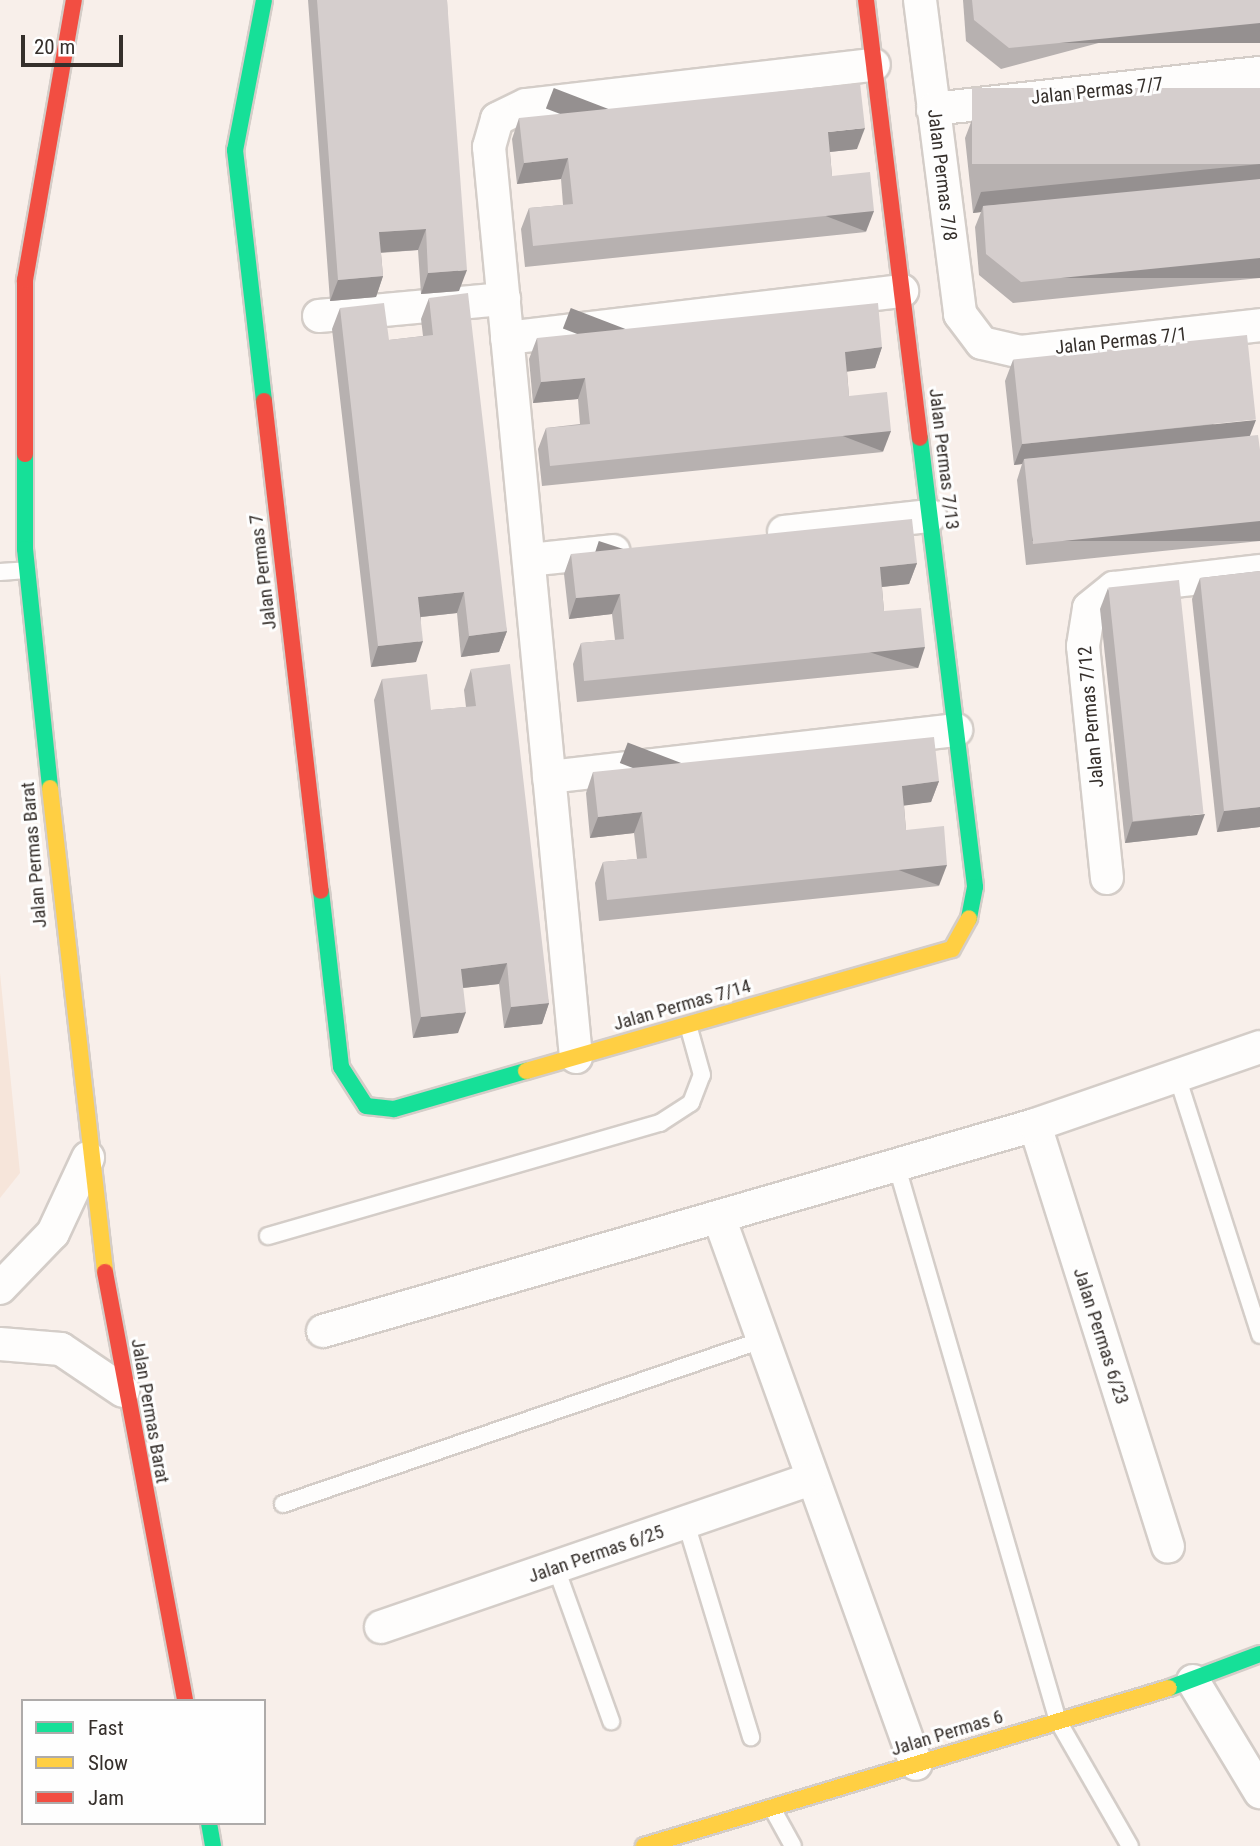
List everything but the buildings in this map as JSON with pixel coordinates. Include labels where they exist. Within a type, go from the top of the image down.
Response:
[{"type":"street","name":"Jalan Permas Barat","points":[[74,0],[25,280],[27,570],[88,1158],[123,1391],[185,1699]]},
{"type":"street","name":"Jalan Permas 7","points":[[264,0],[235,150],[341,1067],[350,1090],[366,1106],[394,1108]]},
{"type":"street","name":"Jalan Permas 7/13","points":[[866,0],[975,887],[968,923]]},
{"type":"street","name":"Jalan Permas 7/8","points":[[920,0],[960,314],[982,343]]},
{"type":"street","points":[[576,1057],[489,147],[497,119],[526,105],[874,65]]},
{"type":"street","name":"Jalan Permas 7/7","points":[[933,108],[1260,72]]},
{"type":"street","points":[[507,338],[902,291]]},
{"type":"street","points":[[319,316],[504,299]]},
{"type":"street","name":"Jalan Permas 7/1","points":[[982,343],[1021,352],[1260,325]]},
{"type":"street","points":[[750,536],[930,516]]},
{"type":"street","points":[[529,560],[639,548]]},
{"type":"street","name":"Jalan Permas 7/12","points":[[1107,878],[1083,646],[1089,608],[1114,588],[1260,571]]},
{"type":"street","points":[[549,777],[956,730]]},
{"type":"street","name":"Jalan Permas 7/14","points":[[394,1108],[952,949],[968,923]]},
{"type":"street","points":[[323,1331],[720,1220],[897,1167],[1035,1125],[1260,1047]]},
{"type":"street","name":"Jalan Permas 6/23","points":[[1035,1125],[1168,1546]]},
{"type":"street","points":[[0,1288],[53,1233],[88,1158]]},
{"type":"street","points":[[720,1220],[759,1342],[916,1764]]},
{"type":"street","points":[[0,1344],[61,1349],[123,1391]]},
{"type":"street","name":"Jalan Permas 6/25","points":[[382,1627],[809,1480]]},
{"type":"street","name":"Jalan Permas 6","points":[[644,1846],[1193,1681],[1260,1654]]},
{"type":"street","points":[[1193,1681],[1260,1792]]},
{"type":"street","points":[[209,1825],[213,1846]]},
{"type":"lane","points":[[0,572],[27,570]]},
{"type":"lane","points":[[268,1236],[660,1123],[691,1103],[702,1075],[688,1025]]},
{"type":"lane","points":[[1177,1076],[1260,1335]]},
{"type":"lane","points":[[897,1167],[1058,1721],[1130,1846]]},
{"type":"lane","points":[[283,1504],[759,1342]]},
{"type":"lane","points":[[686,1523],[751,1737]]},
{"type":"lane","points":[[556,1568],[611,1721]]},
{"type":"lane","points":[[772,1808],[793,1846]]},
{"type":"shaded area","points":[[0,973],[20,1173],[0,1198]]},
{"type":"traffic: fast","points":[[264,0],[235,150],[264,401]]},
{"type":"traffic: fast","points":[[920,438],[975,887],[969,918]]},
{"type":"traffic: fast","points":[[25,454],[25,549],[50,788]]},
{"type":"traffic: fast","points":[[321,891],[341,1067],[366,1106],[394,1109],[526,1071]]},
{"type":"traffic: fast","points":[[1169,1688],[1260,1654]]},
{"type":"traffic: fast","points":[[209,1825],[213,1846]]},
{"type":"traffic: slow","points":[[50,788],[105,1272]]},
{"type":"traffic: slow","points":[[526,1071],[952,949],[969,918]]},
{"type":"traffic: slow","points":[[644,1846],[1169,1688]]},
{"type":"traffic: jam","points":[[25,454],[25,280],[74,0]]},
{"type":"traffic: jam","points":[[866,0],[920,438]]},
{"type":"traffic: jam","points":[[264,401],[321,891]]},
{"type":"traffic: jam","points":[[105,1272],[185,1699]]}]
